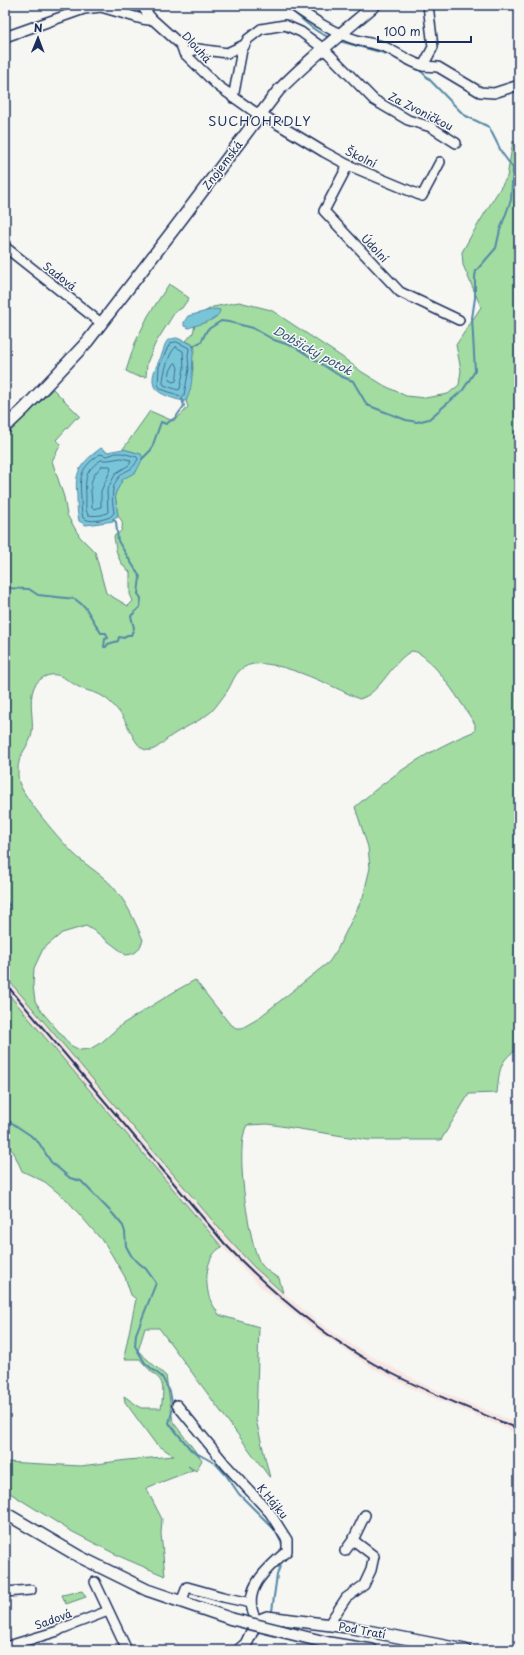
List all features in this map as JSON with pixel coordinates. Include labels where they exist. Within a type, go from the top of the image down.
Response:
[{"type":"main road","name":"Znojemská","points":[[5,427],[87,342],[278,91],[296,71],[375,5]]},
{"type":"main road","points":[[5,1513],[80,1557],[147,1590],[232,1619],[328,1643],[372,1650]]},
{"type":"main road","name":"Pod Tratí","points":[[257,1621],[262,1618],[271,1617],[325,1623],[465,1650]]},
{"type":"main road","points":[[239,1650],[246,1644],[257,1621]]},
{"type":"street","name":"Dlouhá","points":[[141,5],[151,18],[181,45],[184,52],[218,86],[259,115]]},
{"type":"street","points":[[292,5],[314,20],[356,40],[386,48],[416,64],[423,66],[438,66],[480,92],[494,93],[519,85]]},
{"type":"street","points":[[423,66],[433,47],[428,5]]},
{"type":"street","points":[[5,37],[84,9],[95,7],[101,7],[142,19],[149,20],[151,18]]},
{"type":"street","name":"Za Zvoničkou","points":[[244,45],[248,39],[261,29],[285,25],[301,32],[324,49],[374,100],[408,120],[431,127],[456,143]]},
{"type":"street","points":[[184,52],[198,49],[227,52],[244,45]]},
{"type":"street","points":[[234,98],[244,45]]},
{"type":"street","name":"Školní","points":[[259,115],[266,116],[348,165],[422,196],[440,162]]},
{"type":"street","name":"Údolní","points":[[348,165],[324,211],[400,292],[459,320]]},
{"type":"street","name":"Sadová","points":[[5,247],[101,323]]},
{"type":"street","name":"K Hájku","points":[[177,1406],[226,1465],[270,1514],[287,1540],[287,1551],[276,1560],[255,1584],[251,1603]]},
{"type":"street","points":[[345,1551],[353,1540],[365,1515]]},
{"type":"street","name":"Pod Tratí","points":[[325,1623],[346,1598],[364,1585],[371,1570],[374,1556],[353,1540]]},
{"type":"street","points":[[94,1582],[127,1650]]},
{"type":"street","points":[[181,1602],[187,1587],[251,1603],[252,1612],[257,1621]]},
{"type":"street","points":[[5,1592],[32,1590]]},
{"type":"street","name":"Sadová","points":[[5,1647],[58,1631],[108,1611]]},
{"type":"shaded area","points":[[5,976],[195,1201],[229,1240],[267,1279],[317,1321],[355,1347],[421,1383],[519,1424],[519,1434],[417,1391],[372,1368],[312,1328],[260,1286],[222,1247],[5,990]]},
{"type":"green space","points":[[513,141],[519,146],[519,1049],[507,1057],[501,1067],[497,1093],[469,1094],[441,1140],[368,1140],[268,1124],[247,1125],[243,1136],[242,1170],[246,1210],[253,1244],[261,1263],[272,1274],[279,1278],[283,1293],[254,1267],[229,1240],[5,976],[5,436],[53,389],[80,416],[77,419],[76,418],[56,440],[61,444],[52,461],[64,497],[67,515],[80,537],[95,552],[106,593],[128,606],[133,601],[130,594],[130,572],[122,564],[116,547],[114,536],[120,532],[122,521],[118,516],[115,494],[123,478],[136,472],[141,454],[123,449],[150,411],[173,421],[188,407],[186,401],[193,369],[192,357],[195,350],[194,345],[186,341],[193,333],[197,316],[213,307],[239,302],[271,310],[362,372],[385,386],[406,396],[425,398],[448,394],[459,385],[461,370],[456,345],[481,307],[463,265],[462,252],[507,177]],"holes":[[[412,651],[428,660],[455,694],[475,724],[475,731],[442,746],[412,764],[383,784],[355,807],[368,847],[370,868],[363,897],[337,950],[329,962],[256,1020],[242,1028],[236,1028],[229,1023],[195,980],[121,1025],[102,1042],[90,1049],[80,1050],[70,1045],[43,1013],[35,1001],[33,986],[34,968],[43,949],[62,933],[86,926],[126,955],[133,954],[137,951],[143,940],[122,898],[108,882],[78,858],[60,839],[27,798],[19,782],[18,765],[21,755],[31,738],[31,698],[34,687],[37,683],[49,675],[59,676],[81,688],[103,697],[112,704],[123,717],[138,744],[146,750],[152,750],[172,735],[201,719],[212,711],[226,693],[238,672],[253,664],[267,664],[283,667],[318,680],[359,699],[367,696],[373,691],[405,655]]]},
{"type":"green space","points":[[169,284],[189,298],[182,308],[175,312],[155,344],[147,363],[146,377],[136,376],[126,371],[135,343],[148,316]]},
{"type":"green space","points":[[5,990],[222,1247],[217,1250],[210,1260],[207,1273],[208,1292],[212,1304],[219,1315],[259,1327],[256,1420],[270,1478],[159,1328],[145,1328],[138,1351],[166,1376],[173,1422],[202,1460],[196,1471],[188,1466],[193,1470],[146,1488],[162,1519],[161,1534],[165,1576],[121,1557],[69,1530],[5,1490],[5,1462],[81,1466],[174,1456],[155,1443],[125,1402],[124,1396],[141,1408],[161,1408],[163,1389],[160,1379],[146,1367],[140,1359],[125,1359],[125,1352],[136,1299],[131,1295],[125,1277],[106,1245],[67,1200],[45,1182],[22,1171],[14,1153],[5,1141]]},
{"type":"green space","points":[[82,1591],[86,1597],[66,1604],[62,1595]]},
{"type":"water","points":[[215,309],[220,310],[219,314],[208,322],[189,328],[184,326],[184,322],[188,316]]},
{"type":"water","points":[[177,338],[194,345],[191,388],[186,401],[178,400],[159,392],[154,386],[153,382],[155,370],[166,343],[168,340]]},
{"type":"water","points":[[101,448],[107,452],[123,449],[141,454],[143,458],[136,472],[123,479],[115,494],[118,516],[114,518],[114,521],[86,525],[79,521],[76,487],[78,474],[80,468],[88,458]]},
{"type":"waterway","name":"Dobšický potok","points":[[277,5],[287,8],[310,26],[331,38]]},
{"type":"waterway","name":"Dobšický potok","points":[[339,41],[391,55]]},
{"type":"waterway","name":"Dobšický potok","points":[[193,346],[201,342],[207,330],[221,321],[253,328],[274,340],[295,347],[340,376],[353,381],[367,405],[406,420],[417,422],[429,419],[463,390],[475,371],[472,318],[475,298],[476,271],[496,248],[500,230],[511,200],[513,168],[502,153],[489,127],[464,115],[423,73],[414,67]]},
{"type":"waterway","name":"Dobšický potok","points":[[142,459],[151,450],[161,422],[166,424],[176,417],[184,406],[182,399]]},
{"type":"waterway","name":"Dobšický potok","points":[[5,588],[29,589],[38,595],[75,599],[85,607],[101,633],[106,633],[108,638],[105,639],[104,647],[118,641],[119,637],[124,638],[127,635],[131,635],[134,628],[131,616],[140,607],[141,598],[138,594],[140,577],[118,541],[116,522],[113,519]]},
{"type":"waterway","name":"Dobšický potok","points":[[5,899],[9,905],[5,913]]},
{"type":"waterway","name":"Dobšický potok","points":[[5,1115],[9,1121],[39,1143],[51,1162],[70,1178],[81,1181],[123,1226],[126,1246],[132,1257],[146,1269],[156,1283],[136,1334],[135,1346],[145,1363],[162,1377],[170,1392],[173,1408],[169,1423],[191,1450],[216,1464],[226,1475],[239,1494],[275,1530],[283,1546]]},
{"type":"waterway","name":"Dobšický potok","points":[[272,1611],[277,1575],[282,1560]]},
{"type":"railway","points":[[5,983],[225,1244],[277,1294],[333,1338],[374,1364],[428,1391],[519,1429]]},
{"type":"district","name":"SUCHOHRDLY","points":[[260,120]]}]
